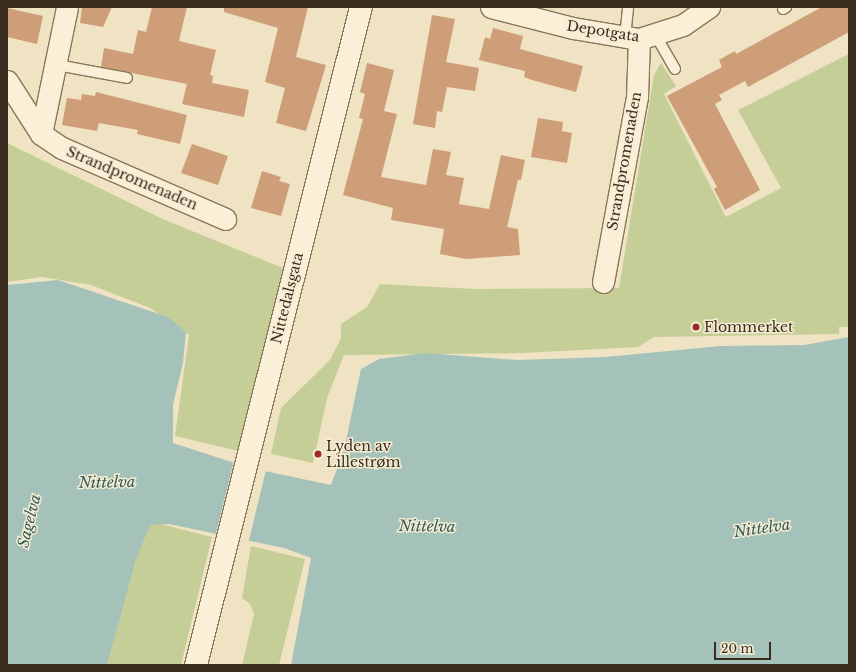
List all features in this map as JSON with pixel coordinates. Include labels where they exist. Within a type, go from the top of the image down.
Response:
[{"type":"main road","name":"Nittedalsgata","points":[[196,665],[361,7]]},
{"type":"street","points":[[41,134],[57,65],[67,7]]},
{"type":"street","name":"Depotgata","points":[[491,7],[640,37],[683,25],[709,7]]},
{"type":"street","name":"Strandpromenaden","points":[[602,282],[637,97],[640,37]]},
{"type":"street","points":[[7,82],[41,134]]},
{"type":"street","name":"Strandpromenaden","points":[[41,134],[88,160],[225,219]]},
{"type":"lane","points":[[628,7],[640,37],[675,69]]},
{"type":"lane","points":[[57,65],[127,78]]},
{"type":"green space","points":[[849,54],[849,327],[839,327],[839,334],[654,337],[638,347],[522,353],[344,355],[327,398],[313,463],[271,454],[281,408],[330,360],[341,338],[341,324],[367,307],[380,284],[475,289],[619,288],[654,75],[661,63],[676,86],[664,94],[726,217],[781,188],[738,110]]},
{"type":"green space","points":[[7,143],[165,220],[290,271],[243,452],[175,436],[189,335],[150,308],[91,285],[42,277],[7,282]]},
{"type":"green space","points":[[141,519],[212,537],[181,665],[105,665]]},
{"type":"green space","points":[[251,546],[305,559],[279,665],[242,665],[254,614],[250,604],[242,598]]},
{"type":"water","points":[[58,280],[168,317],[186,332],[183,363],[173,405],[173,443],[250,468],[331,485],[344,450],[361,369],[379,359],[426,353],[518,360],[605,357],[721,346],[804,345],[849,337],[849,665],[291,665],[311,558],[284,548],[169,524],[150,525],[136,559],[107,665],[7,665],[7,285]]},
{"type":"pier","points":[[234,461],[266,470],[248,544],[215,537]]},
{"type":"building","points":[[82,7],[112,7],[103,27],[80,23]]},
{"type":"building","points":[[152,7],[187,7],[179,41],[216,50],[210,75],[213,76],[212,83],[249,90],[244,117],[182,104],[187,84],[101,67],[104,48],[133,54],[138,30],[146,32]]},
{"type":"building","points":[[224,7],[308,7],[296,57],[326,65],[306,131],[276,123],[285,88],[265,82],[278,28],[224,12]]},
{"type":"building","points":[[822,7],[849,7],[849,32],[748,87],[745,81],[719,95],[722,100],[715,104],[760,190],[725,210],[714,189],[717,187],[667,96],[722,67],[719,60],[735,51],[736,54]]},
{"type":"building","points":[[7,8],[43,16],[37,44],[7,37]]},
{"type":"building","points":[[432,15],[455,19],[446,62],[479,68],[475,91],[447,87],[442,112],[437,111],[435,128],[413,124]]},
{"type":"building","points":[[493,28],[523,36],[520,49],[583,66],[576,92],[524,77],[525,71],[479,60],[485,37],[490,39]]},
{"type":"building","points":[[367,63],[394,70],[384,111],[397,114],[381,177],[426,185],[433,149],[451,152],[446,175],[464,178],[459,204],[489,209],[501,155],[525,160],[521,180],[518,180],[507,227],[518,229],[520,255],[466,259],[440,254],[444,229],[391,220],[393,208],[343,195],[363,119],[359,118],[365,94],[360,92]]},
{"type":"building","points":[[96,92],[187,115],[180,144],[137,134],[138,130],[99,123],[97,131],[62,125],[67,98],[81,100],[82,94],[95,96]]},
{"type":"building","points":[[538,118],[563,122],[562,131],[572,133],[567,163],[531,157]]},
{"type":"building","points":[[192,144],[228,156],[218,185],[181,173]]},
{"type":"building","points":[[262,171],[281,177],[279,181],[290,184],[281,216],[251,208]]},
{"type":"place","name":"Flommerket","points":[[696,327]]},
{"type":"place","name":"Lyden av Lillestrøm","points":[[318,454]]},
{"type":"water label","name":"Nittelva","points":[[107,482]]},
{"type":"water label","name":"Sagelva","points":[[29,521]]},
{"type":"water label","name":"Nittelva","points":[[427,526]]},
{"type":"water label","name":"Nittelva","points":[[762,528]]}]
